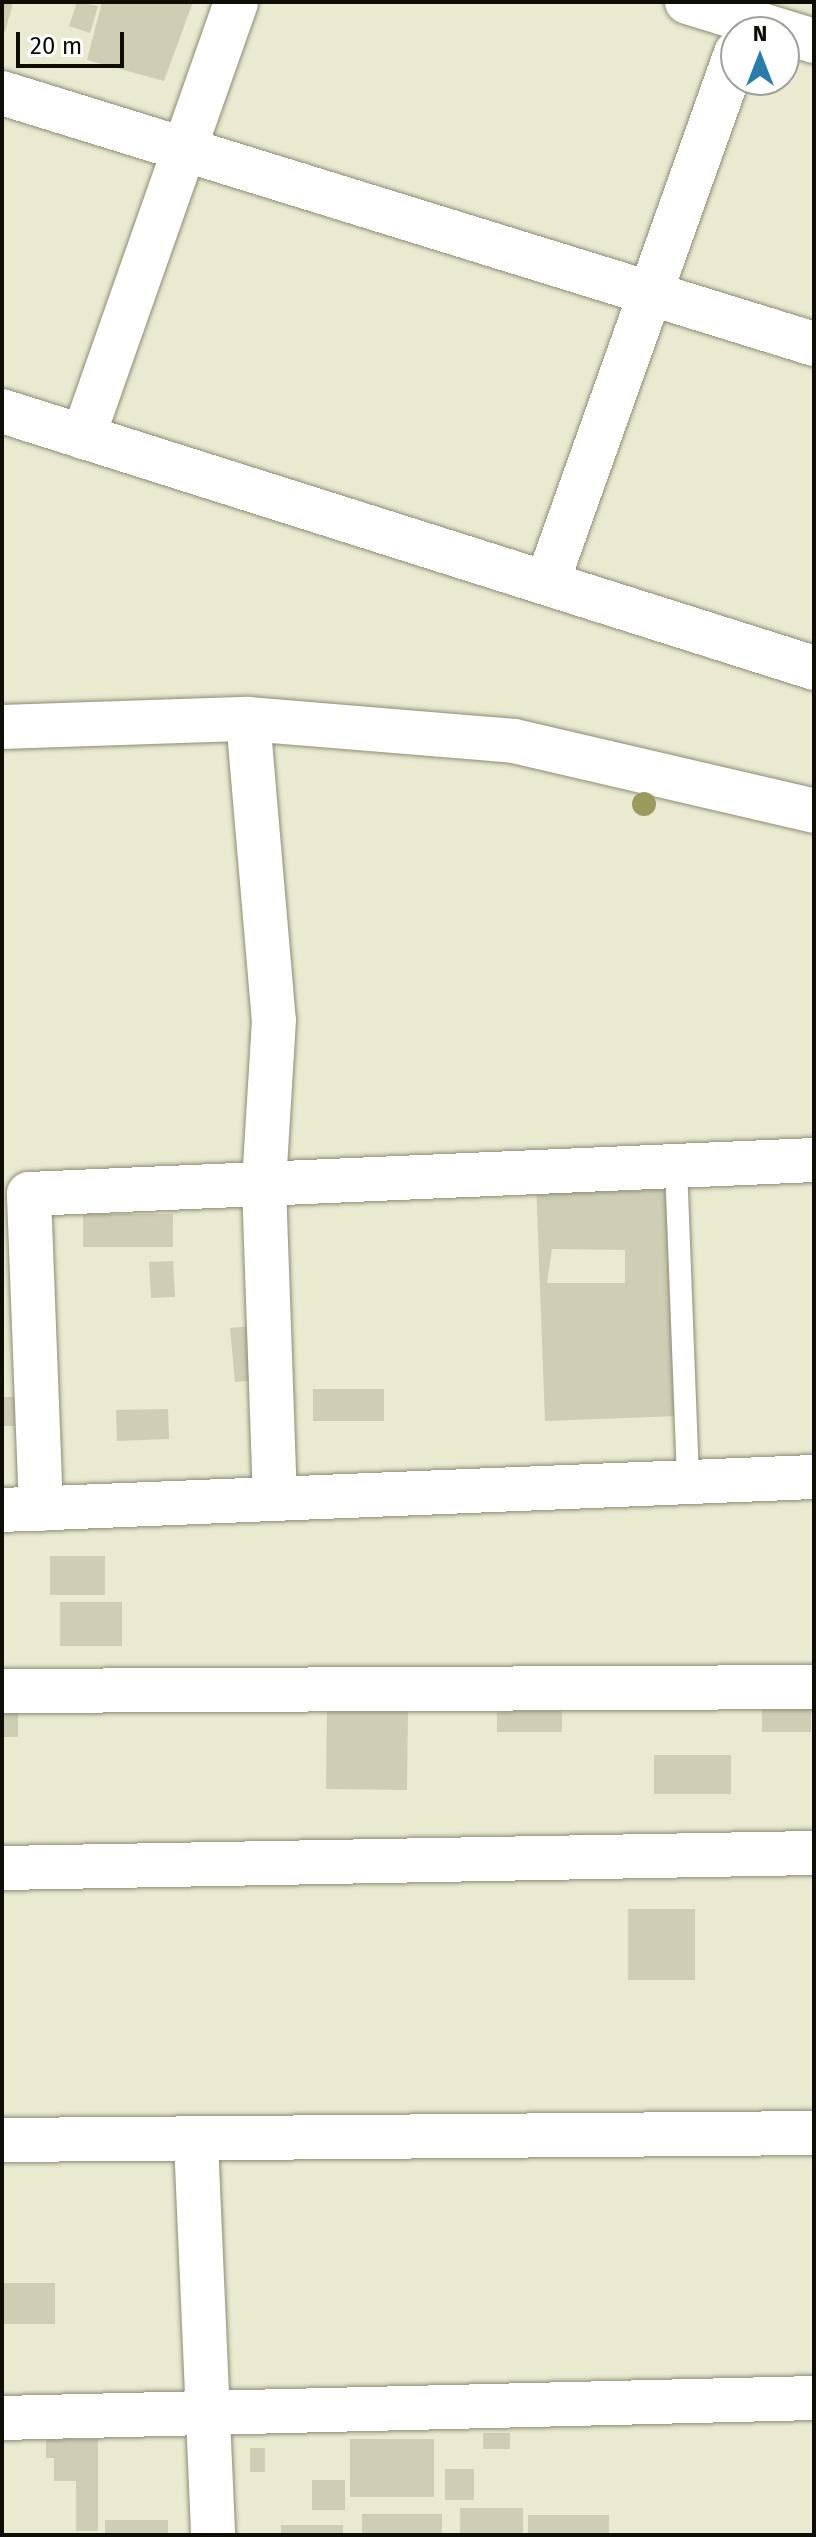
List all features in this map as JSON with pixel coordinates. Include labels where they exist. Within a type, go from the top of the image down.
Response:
[{"type":"street","points":[[83,437],[236,2]]},
{"type":"street","points":[[687,2],[720,16]]},
{"type":"street","points":[[2,93],[184,152],[814,344]]},
{"type":"street","points":[[547,583],[720,96]]},
{"type":"street","points":[[2,411],[814,668]]},
{"type":"street","points":[[2,727],[248,719],[514,741],[814,811]]},
{"type":"street","points":[[248,719],[274,1020],[264,1185],[275,1499]]},
{"type":"street","points":[[814,1160],[29,1194],[21,1510],[688,1479],[814,1477]]},
{"type":"street","points":[[2,1691],[814,1687]]},
{"type":"street","points":[[2,1868],[814,1853]]},
{"type":"street","points":[[2,2140],[196,2142],[814,2133]]},
{"type":"street","points":[[196,2142],[213,2535]]},
{"type":"street","points":[[2,2418],[814,2398]]},
{"type":"lane","points":[[676,1166],[688,1479]]},
{"type":"building","points":[[2,2],[13,2],[5,32],[2,31]]},
{"type":"building","points":[[77,2],[98,6],[90,33],[69,26]]},
{"type":"building","points":[[102,2],[193,2],[164,81],[87,60]]},
{"type":"building","points":[[669,1176],[679,1416],[545,1421],[536,1182]],"holes":[[[552,1249],[625,1250],[625,1283],[547,1283]]]},
{"type":"building","points":[[83,1214],[173,1214],[173,1247],[83,1247]]},
{"type":"building","points":[[173,1261],[175,1297],[151,1298],[149,1262]]},
{"type":"building","points":[[253,1326],[258,1380],[235,1382],[230,1328]]},
{"type":"building","points":[[313,1389],[384,1389],[384,1421],[313,1421]]},
{"type":"building","points":[[2,1397],[16,1397],[15,1426],[2,1426]]},
{"type":"building","points":[[168,1409],[169,1439],[117,1441],[116,1410]]},
{"type":"building","points":[[50,1556],[105,1556],[105,1595],[50,1595]]},
{"type":"building","points":[[60,1602],[122,1602],[122,1646],[60,1646]]},
{"type":"building","points":[[762,1676],[811,1676],[811,1732],[762,1732]]},
{"type":"building","points":[[2,1701],[18,1701],[18,1737],[2,1737]]},
{"type":"building","points":[[497,1701],[562,1701],[562,1732],[497,1732]]},
{"type":"building","points":[[327,1707],[408,1708],[407,1790],[326,1789]]},
{"type":"building","points":[[654,1755],[731,1755],[731,1794],[654,1794]]},
{"type":"building","points":[[628,1909],[695,1909],[695,1980],[628,1980]]},
{"type":"building","points":[[2,2283],[55,2283],[55,2324],[2,2324]]},
{"type":"building","points":[[483,2433],[510,2433],[510,2449],[483,2449]]},
{"type":"building","points":[[46,2439],[98,2439],[98,2531],[76,2531],[76,2481],[54,2481],[54,2458],[46,2458]]},
{"type":"building","points":[[350,2439],[434,2439],[434,2497],[350,2497]]},
{"type":"building","points":[[250,2448],[265,2448],[265,2472],[250,2472]]},
{"type":"building","points":[[445,2469],[474,2469],[474,2500],[445,2500]]},
{"type":"building","points":[[312,2480],[345,2480],[345,2510],[312,2510]]},
{"type":"building","points":[[460,2508],[523,2508],[523,2535],[460,2535]]},
{"type":"building","points":[[362,2514],[442,2514],[442,2535],[362,2535]]},
{"type":"building","points":[[528,2515],[609,2515],[609,2535],[528,2535]]},
{"type":"building","points":[[105,2520],[168,2520],[168,2535],[105,2535]]},
{"type":"building","points":[[281,2525],[343,2525],[343,2535],[281,2535]]}]
